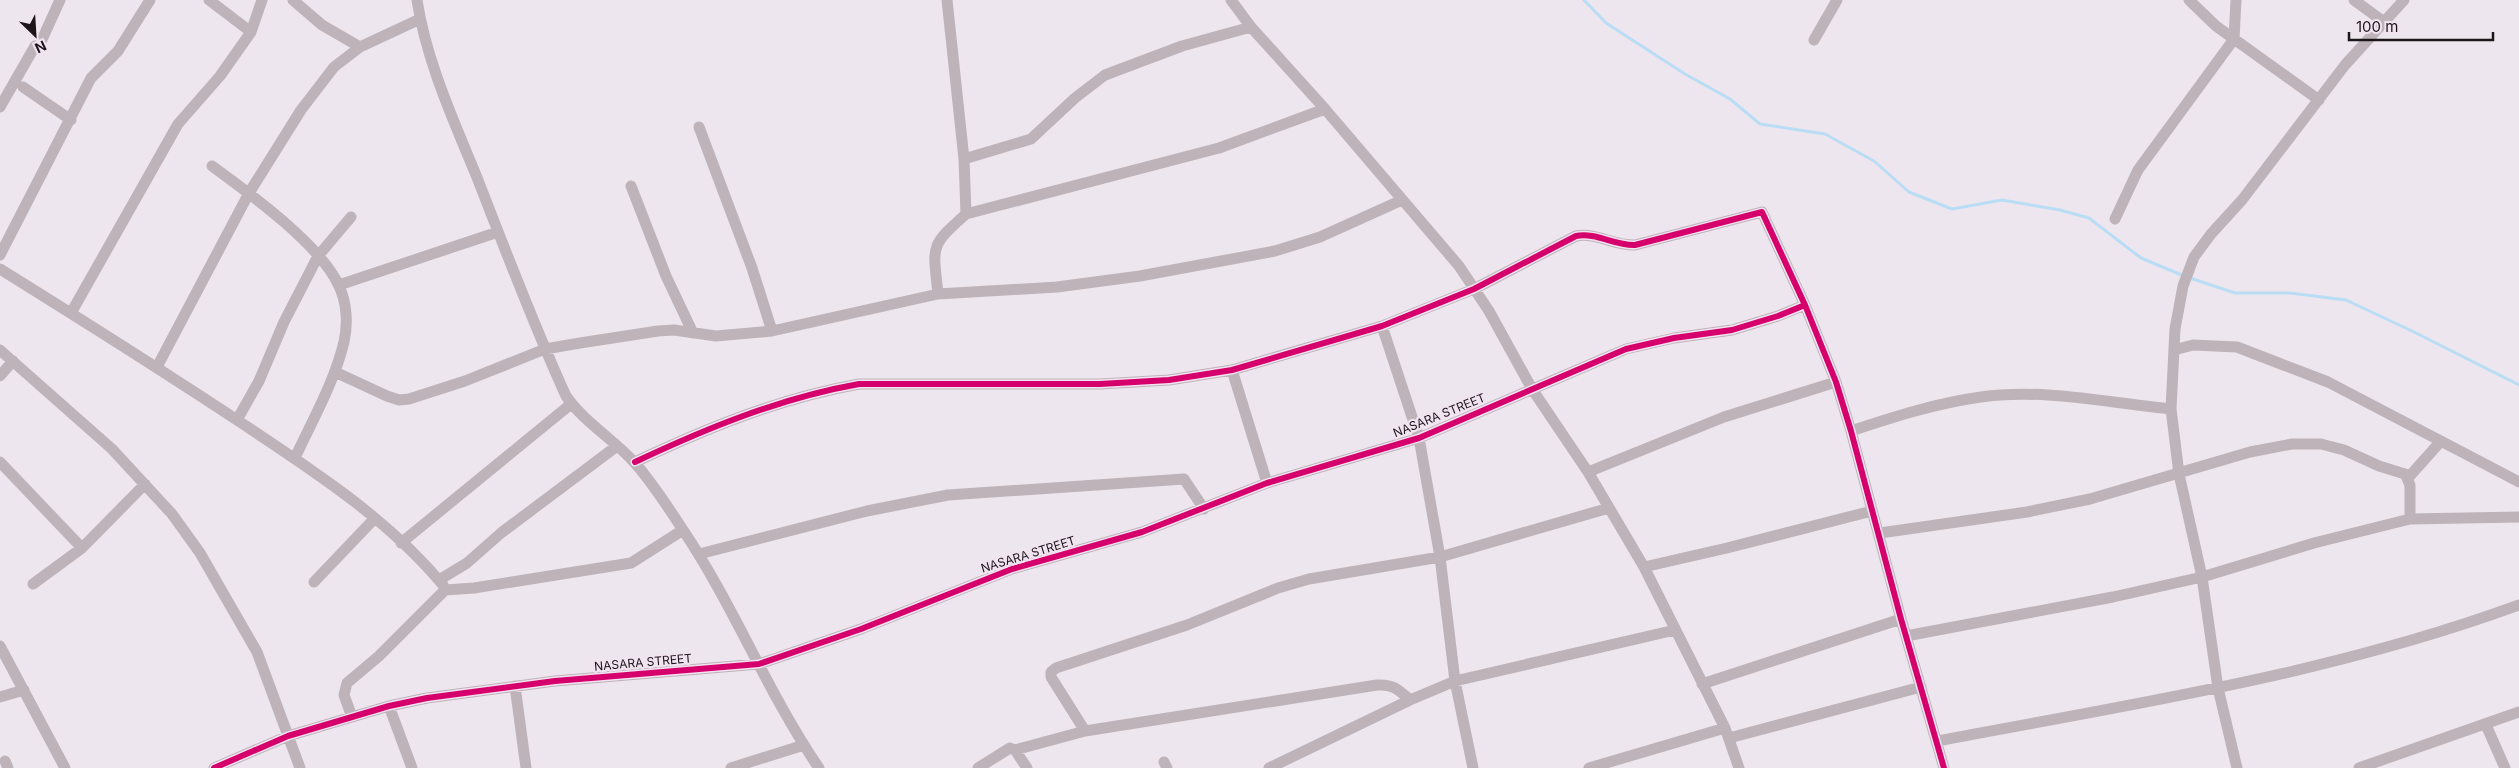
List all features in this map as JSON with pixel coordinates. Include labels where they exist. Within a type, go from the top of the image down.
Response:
[{"type":"street","points":[[0,107],[36,46],[40,44],[60,0]]},
{"type":"street","points":[[0,255],[91,78],[118,51],[150,0]]},
{"type":"street","points":[[209,0],[251,32]]},
{"type":"street","points":[[71,313],[178,124],[220,76],[251,32],[262,0]]},
{"type":"street","points":[[293,0],[322,25],[360,47]]},
{"type":"street","points":[[417,0],[420,19],[434,66],[545,349],[571,404],[635,462],[683,530],[719,586],[759,664],[818,768]]},
{"type":"street","points":[[947,0],[964,159],[966,214]]},
{"type":"street","points":[[1231,0],[1251,26],[1325,108],[1459,266],[1489,311],[1532,389],[1588,472],[1644,567],[1727,733],[1739,768]]},
{"type":"street","points":[[1814,40],[1837,0]]},
{"type":"street","points":[[2189,0],[2216,26],[2319,100]]},
{"type":"street","points":[[2115,219],[2138,170],[2234,39],[2236,0]]},
{"type":"street","points":[[2354,0],[2384,22]]},
{"type":"street","points":[[2237,768],[2218,688],[2202,577],[2179,474],[2172,409],[2175,329],[2184,286],[2194,256],[2345,65],[2404,0]]},
{"type":"street","points":[[157,368],[249,193],[306,103],[334,67],[360,47],[420,19]]},
{"type":"street","points":[[964,159],[1030,140],[1075,98],[1105,75],[1182,46],[1251,26]]},
{"type":"street","points":[[23,87],[71,120]]},
{"type":"street","points":[[938,294],[934,250],[945,232],[966,214],[1219,148],[1325,108]]},
{"type":"street","points":[[699,127],[752,268],[772,331]]},
{"type":"street","points":[[212,166],[263,204],[318,256],[339,285],[346,312],[344,341],[335,372],[295,458]]},
{"type":"street","points":[[631,186],[666,276],[693,332]]},
{"type":"street","points":[[335,372],[386,396],[399,400],[409,399],[465,381],[545,349],[658,331],[693,332],[716,336],[772,331],[938,294],[1057,287],[1140,276],[1275,251],[1320,236],[1402,200]]},
{"type":"street","points":[[635,462],[731,420],[776,404],[859,384],[1100,384],[1169,380],[1232,370],[1382,326],[1474,289],[1576,236],[1586,234],[1624,245],[1635,244],[1762,212],[1805,305],[1836,382],[1944,768]]},
{"type":"street","points":[[237,420],[259,381],[284,322],[318,256],[351,217]]},
{"type":"street","points":[[339,285],[498,232]]},
{"type":"street","points":[[0,270],[71,313],[324,477],[374,518],[442,585],[474,588],[631,563],[683,530]]},
{"type":"street","name":"NASARA STREET","points":[[214,768],[288,736],[389,706],[515,686],[759,664],[861,629],[1012,569],[1142,532],[1267,483],[1419,438],[1626,349],[1674,338],[1732,330],[1778,316],[1805,305]]},
{"type":"street","points":[[1382,326],[1419,438],[1440,557],[1455,681],[1473,768]]},
{"type":"street","points":[[2174,350],[2193,345],[2237,348],[2328,382],[2519,482]]},
{"type":"street","points":[[0,350],[112,449],[172,514],[200,553],[256,652],[300,768]]},
{"type":"street","points":[[0,376],[13,362]]},
{"type":"street","points":[[1232,370],[1267,483]]},
{"type":"street","points":[[1588,472],[1724,417],[1836,382]]},
{"type":"street","points":[[1851,431],[1895,416],[1981,396],[2027,394],[2172,409]]},
{"type":"street","points":[[401,543],[571,404]]},
{"type":"street","points":[[2408,478],[2441,441]]},
{"type":"street","points":[[1880,534],[2027,512],[2090,499],[2250,452],[2292,444],[2321,444],[2344,450],[2379,466],[2405,474],[2408,478],[2410,519]]},
{"type":"street","points":[[352,717],[344,695],[347,683],[378,656],[442,585],[501,533],[617,446]]},
{"type":"street","points":[[0,462],[82,548]]},
{"type":"street","points":[[699,554],[858,513],[948,495],[1184,479],[1204,509]]},
{"type":"street","points":[[33,584],[82,548],[145,484]]},
{"type":"street","points":[[1085,731],[1062,698],[1051,677],[1051,672],[1056,668],[1187,625],[1278,588],[1309,579],[1440,557],[1609,508]]},
{"type":"street","points":[[1644,567],[1872,511]]},
{"type":"street","points":[[1906,636],[2113,597],[2202,577],[2314,543],[2410,519],[2519,517]]},
{"type":"street","points":[[314,582],[374,518]]},
{"type":"street","points":[[1937,741],[2218,688],[2355,657],[2466,624],[2519,605]]},
{"type":"street","points":[[1702,684],[1901,619]]},
{"type":"street","points":[[1270,768],[1410,700],[1455,681],[1675,630]]},
{"type":"street","points":[[0,646],[65,768]]},
{"type":"street","points":[[978,768],[1006,749],[1015,750],[1085,731],[1382,685],[1396,687],[1410,700]]},
{"type":"street","points":[[515,686],[526,768]]},
{"type":"street","points":[[1589,768],[1921,687]]},
{"type":"street","points":[[0,697],[24,690]]},
{"type":"street","points":[[389,706],[412,768]]},
{"type":"street","points":[[2359,768],[2519,712]]},
{"type":"street","points":[[2486,725],[2505,768]]},
{"type":"street","points":[[731,768],[804,744]]},
{"type":"street","points":[[1015,750],[1026,768]]},
{"type":"waterway","points":[[1584,0],[1606,23],[1685,74],[1730,99],[1760,124],[1825,134],[1874,161],[1909,192],[1952,209],[2002,200],[2060,210],[2089,218],[2141,258],[2184,276]]},
{"type":"waterway","points":[[2190,278],[2235,293],[2290,293],[2346,300],[2519,385]]},
{"type":"cycle path","points":[[635,462],[689,437],[744,415],[801,397],[859,384],[1100,384],[1169,380],[1232,370],[1382,326],[1474,289],[1576,236],[1598,237],[1635,245],[1762,212],[1805,305],[1836,382],[1944,768]]},
{"type":"cycle path","points":[[214,768],[288,736],[389,706],[427,698],[555,681],[759,664],[861,629],[1012,569],[1142,532],[1267,483],[1419,438],[1626,349],[1674,338],[1732,330],[1778,316],[1805,305]]}]
